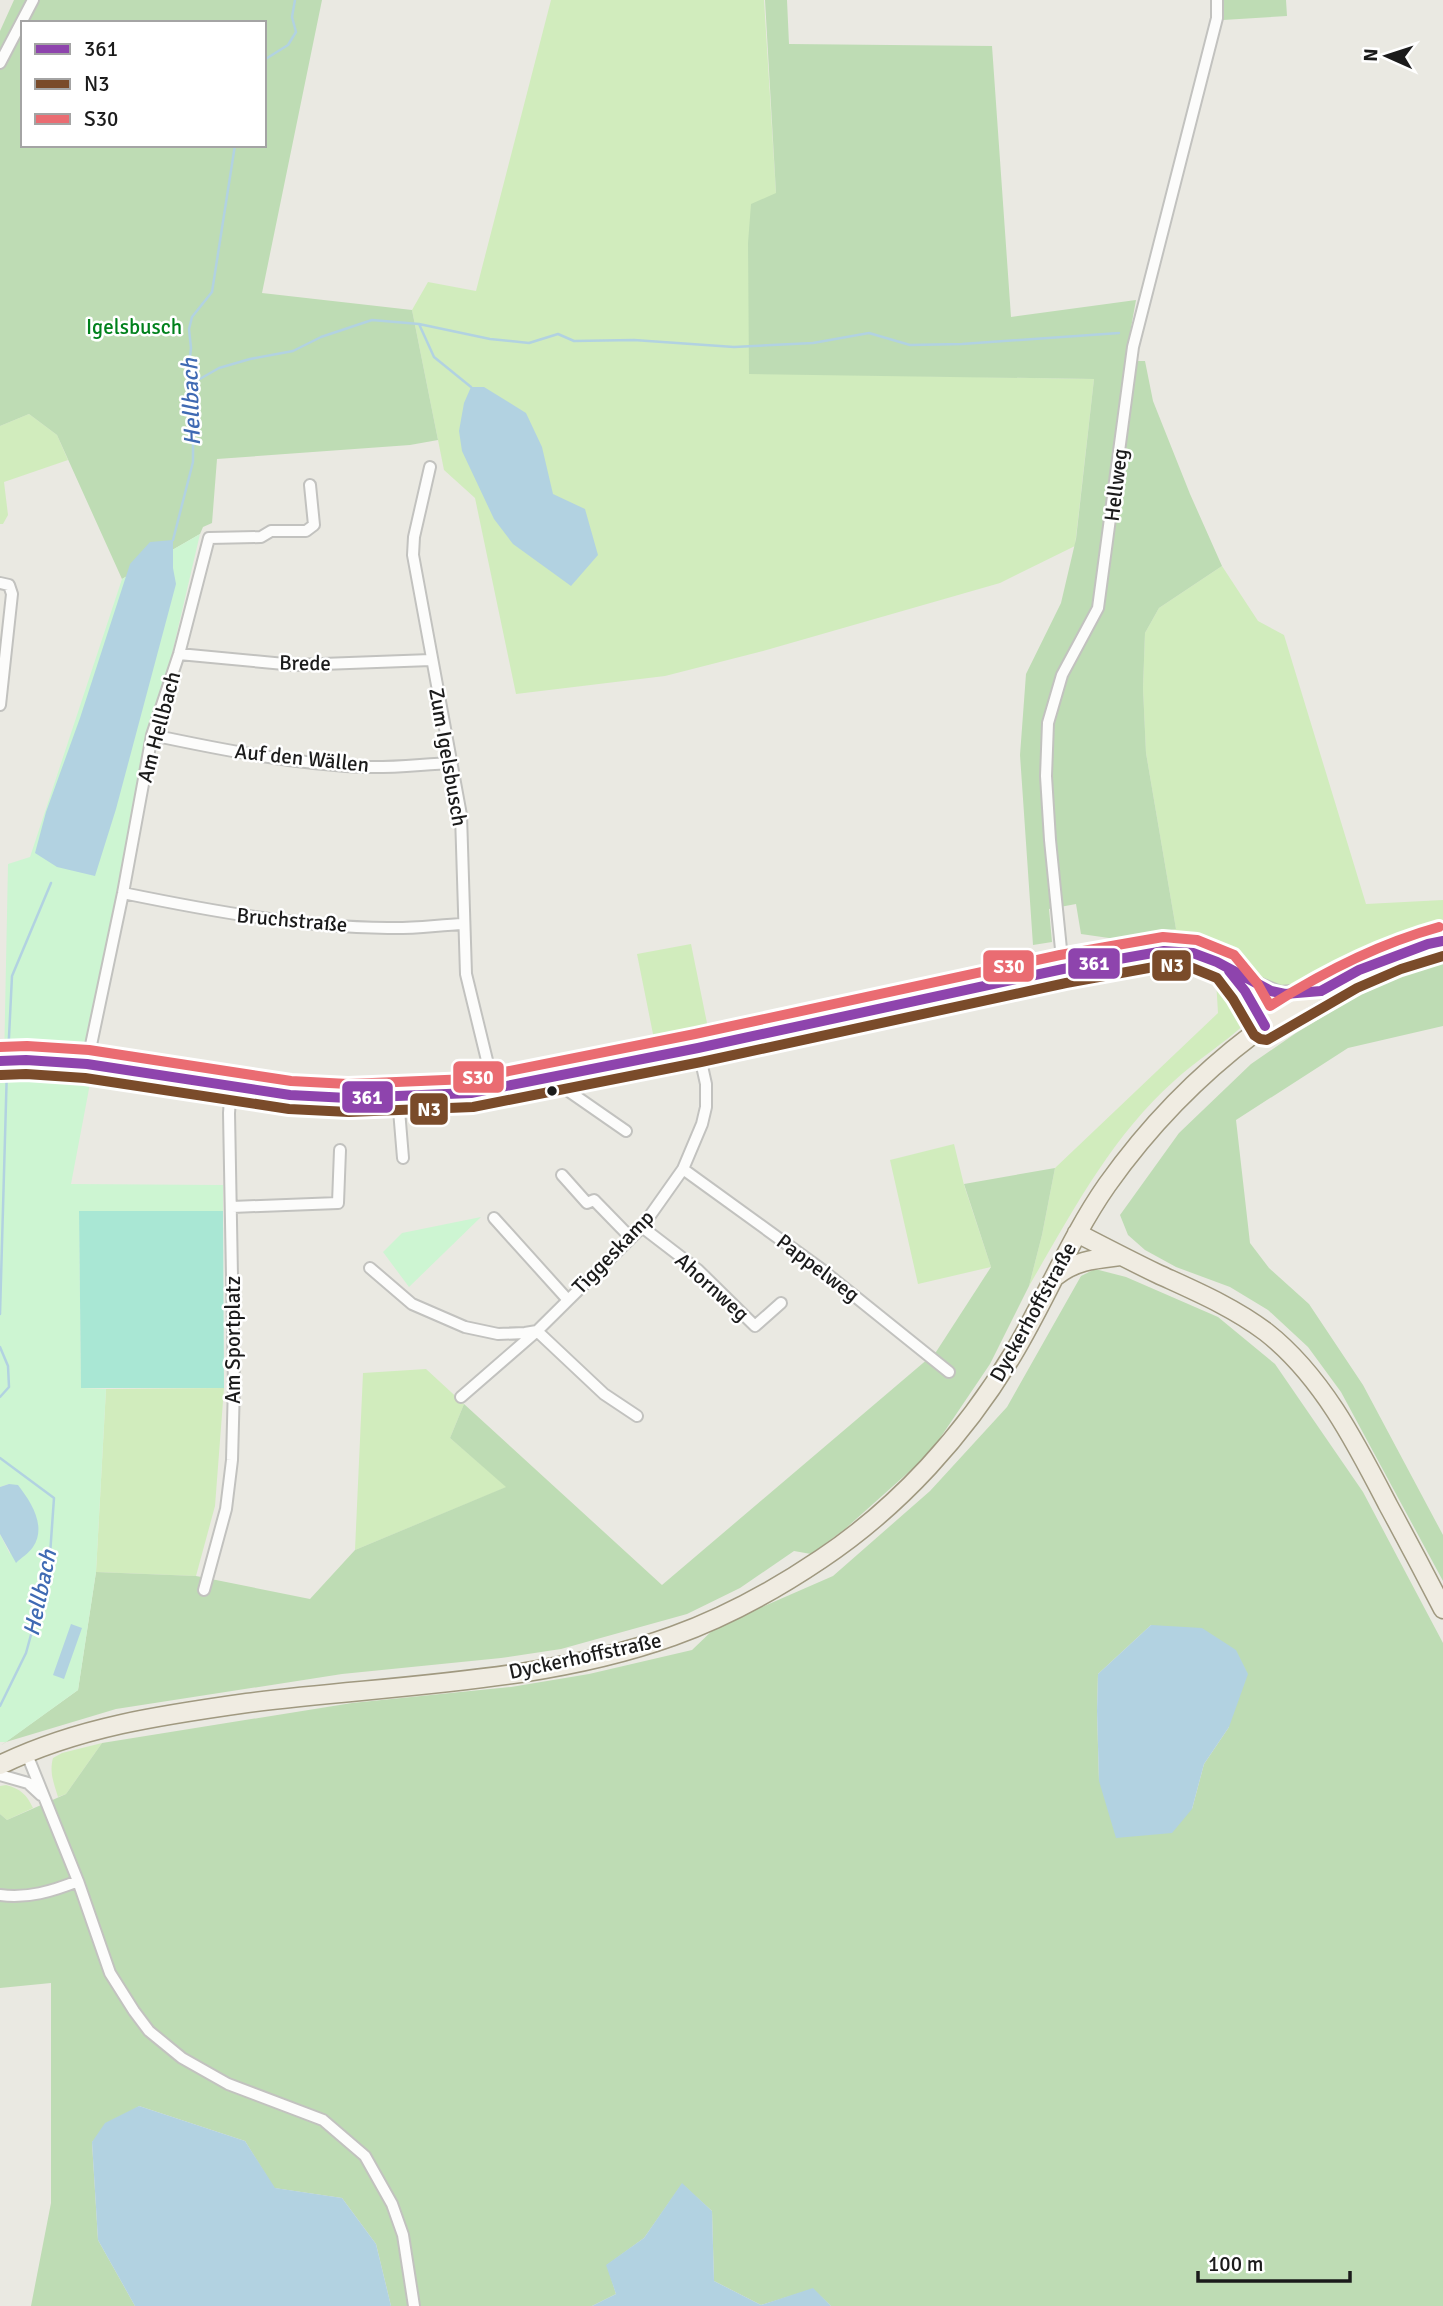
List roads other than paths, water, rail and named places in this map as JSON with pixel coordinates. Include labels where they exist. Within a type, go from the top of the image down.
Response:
[{"type":"main road","name":"Dyckerhoffstraße","points":[[0,1765],[26,1752],[109,1726],[163,1714],[482,1678],[628,1650],[720,1617],[776,1589],[828,1555],[880,1513],[933,1461],[986,1395],[1015,1351],[1077,1233],[1106,1187],[1144,1136],[1182,1095],[1221,1060],[1272,1022],[1321,991],[1359,970],[1393,956],[1443,941]]},
{"type":"main road","points":[[1077,1233],[1235,1311],[1266,1333],[1303,1369],[1338,1415],[1370,1469],[1443,1609]]},
{"type":"main road","points":[[1052,1280],[1074,1264],[1090,1259],[1121,1256]]},
{"type":"street","points":[[0,63],[4,48],[33,0]]},
{"type":"street","name":"Hellweg","points":[[1063,969],[1046,776],[1048,723],[1062,676],[1098,608],[1133,347],[1217,18],[1217,0]]},
{"type":"street","name":"Zum Igelsbusch","points":[[430,467],[414,537],[413,555],[461,815],[466,974],[494,1089]]},
{"type":"street","name":"Am Hellbach","points":[[87,1064],[152,736],[179,653],[209,538],[261,537],[271,531],[312,529],[314,525],[310,485]]},
{"type":"street","points":[[0,583],[9,585],[12,594],[0,705]]},
{"type":"street","name":"Brede","points":[[179,653],[295,665],[431,660]]},
{"type":"street","name":"Auf den Wällen","points":[[152,736],[243,754],[368,767],[452,763]]},
{"type":"street","name":"Bruchstraße","points":[[123,893],[225,914],[296,922],[389,928],[463,924]]},
{"type":"street","points":[[2,1061],[87,1064],[231,1087],[302,1095],[397,1098],[471,1093],[564,1076],[1063,969],[1164,951],[1193,953],[1280,994],[1321,991]]},
{"type":"street","points":[[1226,967],[1272,1022]]},
{"type":"street","points":[[1249,980],[1272,1022]]},
{"type":"street","name":"Tiggeskamp","points":[[461,1397],[537,1331],[642,1227],[683,1170],[706,1107],[706,1084],[698,1048]]},
{"type":"street","points":[[564,1076],[567,1090],[626,1131]]},
{"type":"street","name":"Am Sportplatz","points":[[204,1590],[226,1509],[232,1460],[234,1385],[229,1114],[231,1087]]},
{"type":"street","points":[[397,1098],[403,1158]]},
{"type":"street","points":[[232,1207],[338,1203],[340,1150]]},
{"type":"street","name":"Pappelweg","points":[[683,1170],[821,1269],[949,1372]]},
{"type":"street","points":[[562,1175],[587,1203],[594,1200],[631,1238]]},
{"type":"street","points":[[494,1218],[568,1300]]},
{"type":"street","name":"Ahornweg","points":[[642,1227],[698,1270],[755,1326],[781,1303]]},
{"type":"street","points":[[370,1268],[412,1304],[465,1327],[498,1334],[537,1331],[604,1394],[637,1416]]},
{"type":"street","points":[[26,1752],[78,1881],[110,1973],[149,2031],[182,2058],[228,2084],[323,2120],[365,2155],[393,2204],[403,2235],[414,2306]]},
{"type":"street","points":[[0,1776],[28,1783],[43,1797]]},
{"type":"street","points":[[0,1895],[29,1895],[55,1890],[78,1881]]},
{"type":"water","points":[[471,387],[484,387],[526,413],[542,447],[553,494],[585,509],[598,555],[571,586],[513,544],[494,519],[462,451],[459,431],[464,403]]},
{"type":"water","points":[[173,540],[176,584],[116,809],[95,876],[57,867],[35,853],[46,812],[130,564],[150,542]]},
{"type":"water","points":[[18,1485],[36,1514],[38,1523],[37,1539],[33,1547],[16,1563],[0,1534],[0,1487]]},
{"type":"water","points":[[71,1624],[82,1628],[64,1679],[53,1675]]},
{"type":"water","points":[[1151,1625],[1202,1628],[1236,1650],[1248,1674],[1229,1727],[1204,1764],[1192,1809],[1172,1833],[1116,1838],[1099,1781],[1098,1674]]},
{"type":"water","points":[[139,2106],[245,2141],[275,2188],[342,2198],[376,2244],[391,2306],[135,2306],[98,2240],[92,2142],[105,2123]]},
{"type":"water","points":[[682,2183],[712,2211],[714,2281],[761,2305],[813,2288],[831,2306],[592,2306],[616,2294],[606,2265],[644,2238]]},
{"type":"waterway","name":"Hellbach","points":[[266,59],[288,45],[296,32],[292,17],[295,0]]},
{"type":"waterway","name":"Hellbach","points":[[173,540],[193,462],[193,417],[188,374],[191,348],[189,329],[192,317],[212,292],[235,147]]},
{"type":"waterway","points":[[191,384],[219,368],[293,351],[321,337],[372,320],[419,324],[490,339],[529,343],[558,334],[574,341],[634,340],[734,347],[813,343],[869,333],[910,345],[1119,333]]},
{"type":"waterway","points":[[419,324],[434,357],[471,387]]},
{"type":"waterway","name":"Hellbach","points":[[8,1057],[12,976],[51,883]]},
{"type":"waterway","name":"Hellbach","points":[[0,1314],[7,1067]]},
{"type":"waterway","name":"Hellbach","points":[[0,1347],[8,1366],[9,1387],[0,1397]]},
{"type":"waterway","name":"Hellbach","points":[[0,1458],[54,1498],[49,1569],[26,1653],[0,1706]]},
{"type":"park label","name":"Igelsbusch","points":[[134,327]]}]
